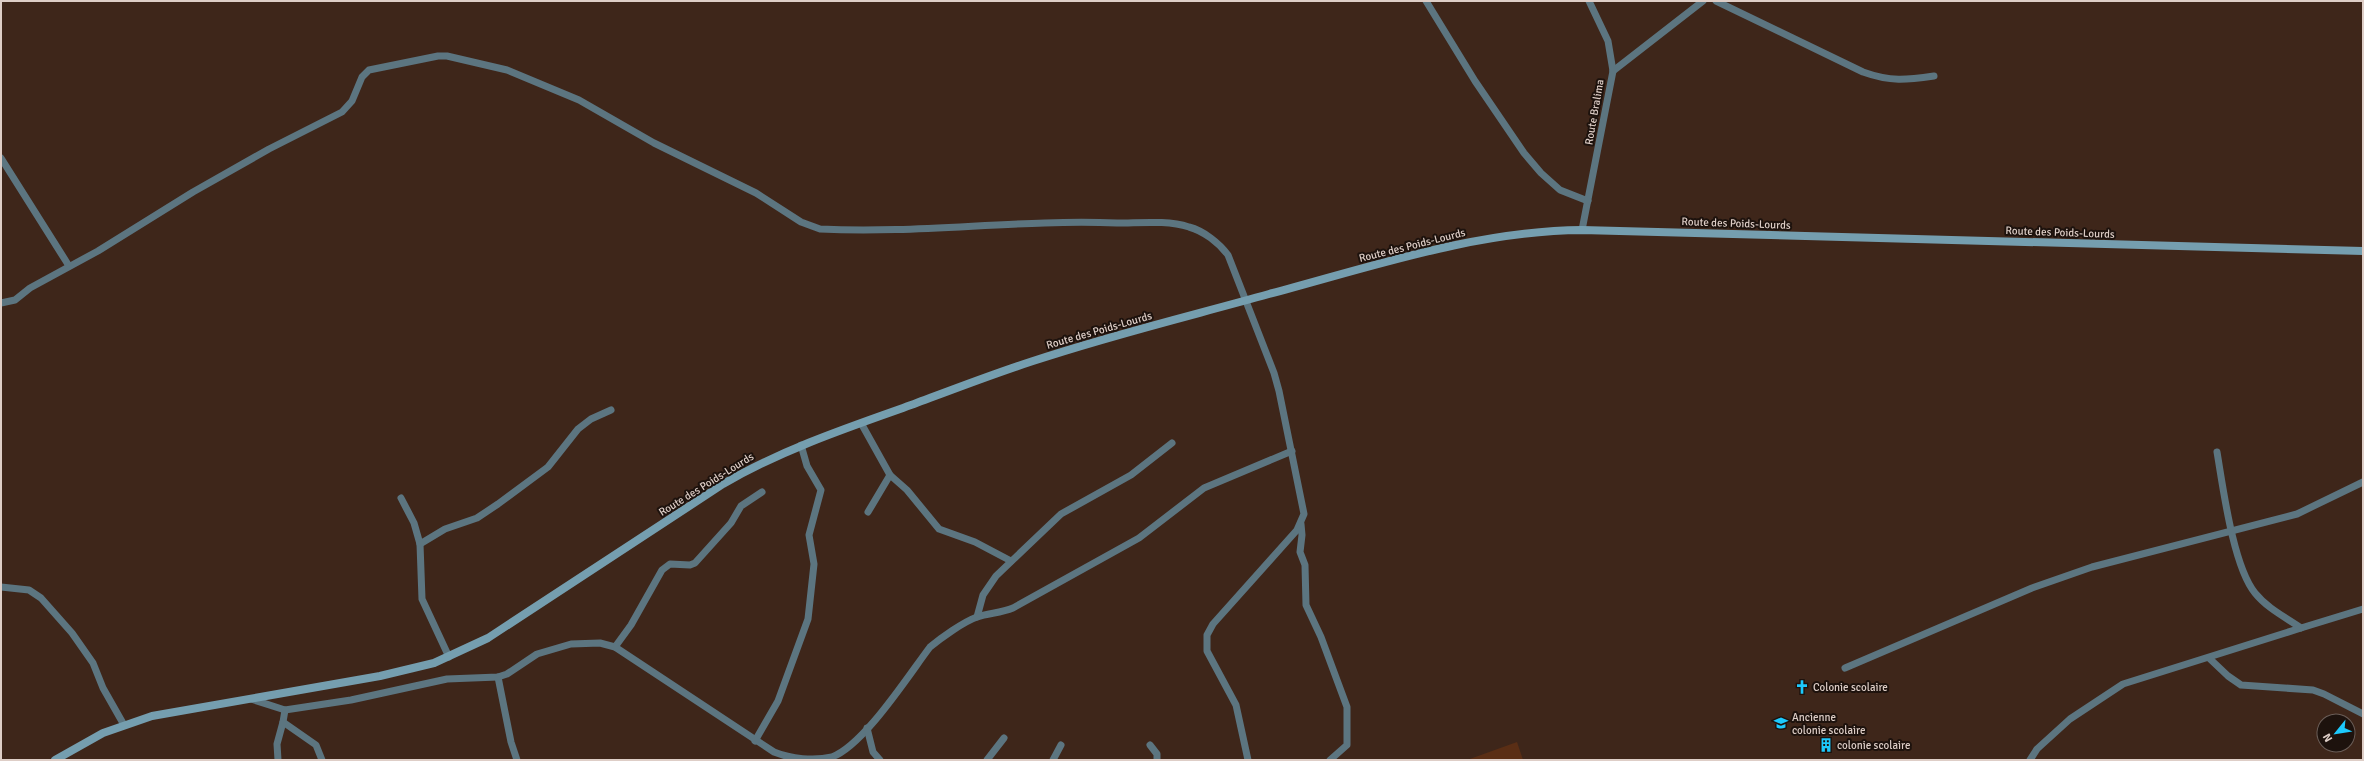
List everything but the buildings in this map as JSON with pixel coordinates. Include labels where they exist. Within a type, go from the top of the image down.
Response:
[{"type":"street","points":[[1426,1],[1475,82],[1524,153],[1541,173],[1560,190],[1588,201]]},
{"type":"street","name":"Route Bralima","points":[[1582,230],[1613,71],[1608,41],[1589,1]]},
{"type":"street","points":[[1613,71],[1703,1]]},
{"type":"street","points":[[1716,1],[1863,72],[1883,79],[1902,81],[1934,76]]},
{"type":"street","points":[[1,303],[15,300],[69,266],[269,149],[342,112],[352,101],[362,77],[369,70],[447,56],[507,70],[579,100],[654,143],[756,193],[800,222],[811,226],[828,229],[914,229],[1087,222],[1188,226],[1200,231],[1223,249],[1275,379],[1292,451],[1304,514],[1301,524],[1302,535],[1300,552],[1305,565],[1306,605],[1321,637],[1348,712],[1347,745],[1330,760]]},
{"type":"street","points":[[1,158],[69,266]]},
{"type":"street","name":"Route des Poids-Lourds","points":[[55,760],[103,733],[124,725],[185,709],[252,699],[380,676],[413,669],[449,657],[488,638],[538,607],[723,484],[763,462],[801,445],[861,423],[1034,360],[1385,262],[1474,241],[1545,230],[1582,230],[2363,251]]},
{"type":"street","points":[[420,544],[445,529],[476,518],[498,504],[553,462],[578,429],[592,419],[611,410]]},
{"type":"street","points":[[861,423],[890,475],[907,490],[939,529],[975,542],[1011,561]]},
{"type":"street","points":[[977,617],[988,586],[1011,561],[1061,514],[1131,475],[1172,443]]},
{"type":"street","points":[[755,741],[778,701],[808,619],[814,564],[809,535],[821,490],[807,466],[801,445]]},
{"type":"street","points":[[252,699],[285,710],[351,700],[447,679],[498,677],[507,674],[537,654],[571,644],[600,644],[615,647],[755,741],[785,757],[825,758],[841,752],[868,728],[930,647],[977,617],[1000,613],[1035,596],[1139,538],[1204,488],[1292,451]]},
{"type":"street","points":[[2217,452],[2232,532],[2245,577],[2254,592],[2264,603],[2301,628]]},
{"type":"street","points":[[868,512],[890,475]]},
{"type":"street","points":[[1845,668],[2032,588],[2092,567],[2297,514],[2363,482]]},
{"type":"street","points":[[615,647],[632,625],[646,596],[662,570],[670,564],[690,565],[695,563],[731,523],[741,506],[762,492]]},
{"type":"street","points":[[401,498],[414,523],[420,544],[422,599],[449,657]]},
{"type":"street","points":[[1248,760],[1236,705],[1208,651],[1207,635],[1213,624],[1264,568],[1301,524]]},
{"type":"street","points":[[1,587],[34,592],[41,598],[72,633],[93,663],[103,688],[124,725]]},
{"type":"street","points":[[2030,760],[2037,750],[2070,719],[2123,684],[2363,609]]},
{"type":"street","points":[[2209,658],[2236,682],[2313,690],[2363,714]]},
{"type":"street","points":[[498,677],[511,742],[517,760]]},
{"type":"street","points":[[278,760],[277,744],[285,710]]},
{"type":"street","points":[[283,722],[316,745],[322,760]]},
{"type":"street","points":[[868,728],[873,752],[880,760]]},
{"type":"street","points":[[987,760],[1004,738]]},
{"type":"street","points":[[1053,760],[1061,745]]},
{"type":"street","points":[[1150,745],[1157,754],[1157,760]]},
{"type":"shaded area","points":[[1517,742],[1523,760],[1467,760]]},
{"type":"place","name":"Colonie scolaire","points":[[1802,687]]},
{"type":"place","name":"Ancienne colonie scolaire","points":[[1781,723]]},
{"type":"place","name":"colonie scolaire","points":[[1826,745]]}]
